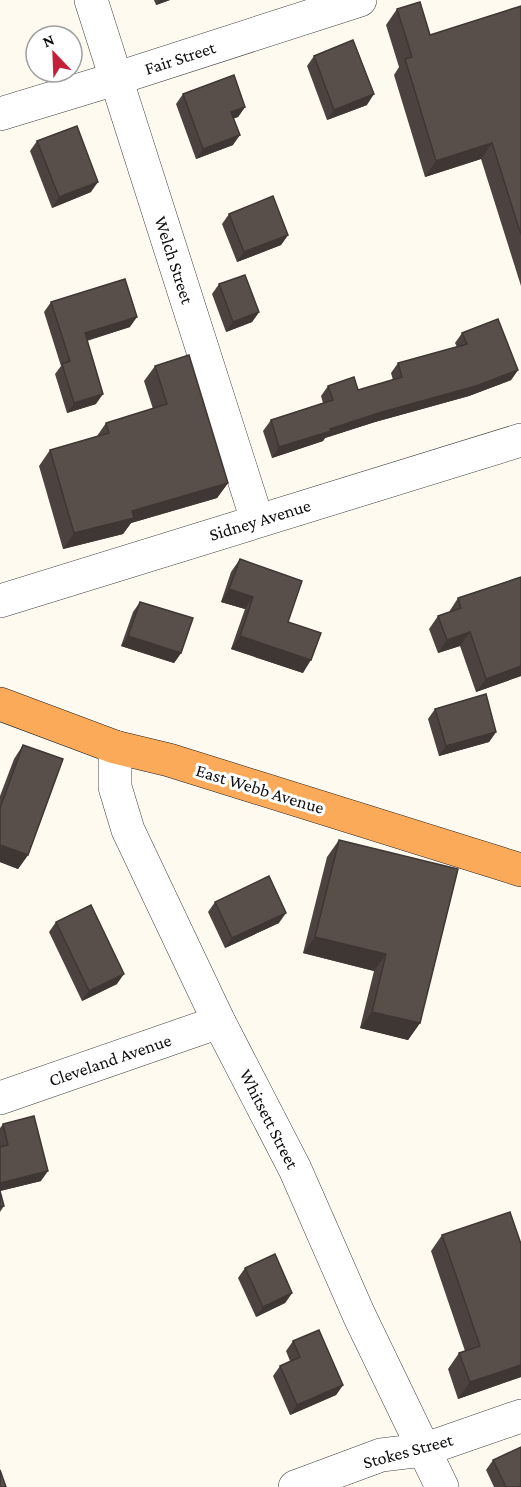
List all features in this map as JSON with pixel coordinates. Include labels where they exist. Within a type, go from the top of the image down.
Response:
[{"type":"highway","name":"East Webb Avenue","points":[[0,704],[116,747],[169,760],[521,870]]},
{"type":"street","name":"Welch Street","points":[[91,0],[257,520]]},
{"type":"street","name":"Fair Street","points":[[0,114],[360,0]]},
{"type":"street","name":"Sidney Avenue","points":[[0,601],[521,440]]},
{"type":"street","name":"Whitsett Street","points":[[116,747],[114,787],[128,830],[219,1022],[295,1169],[359,1315],[442,1487]]},
{"type":"street","name":"Cleveland Avenue","points":[[0,1098],[219,1022]]},
{"type":"street","name":"Stokes Street","points":[[295,1487],[381,1455],[423,1450],[521,1416]]},
{"type":"building","points":[[420,2],[430,35],[521,6],[521,235],[492,143],[436,161],[405,59],[412,57],[397,9]]},
{"type":"building","points":[[353,40],[374,94],[334,110],[314,56]]},
{"type":"building","points":[[234,75],[245,107],[231,112],[240,135],[203,149],[183,94]]},
{"type":"building","points":[[77,126],[98,182],[59,197],[37,141]]},
{"type":"building","points":[[273,196],[288,235],[244,252],[229,214]]},
{"type":"building","points":[[245,275],[259,312],[233,322],[219,284]]},
{"type":"building","points":[[125,279],[137,317],[85,333],[103,394],[74,403],[62,364],[70,361],[51,302]]},
{"type":"building","points":[[498,319],[518,370],[476,386],[382,412],[279,447],[271,420],[333,400],[328,386],[354,377],[358,390],[402,377],[398,363],[467,344],[462,333]]},
{"type":"building","points":[[189,355],[228,483],[132,511],[134,518],[74,533],[50,450],[109,433],[106,423],[167,404],[155,366]]},
{"type":"building","points":[[240,559],[302,581],[288,622],[321,633],[311,660],[240,636],[253,597],[229,589]]},
{"type":"building","points":[[521,577],[521,666],[486,679],[470,632],[447,640],[438,616],[461,608],[458,598]]},
{"type":"building","points":[[140,602],[193,618],[181,653],[128,636]]},
{"type":"building","points":[[486,694],[496,732],[446,746],[435,709]]},
{"type":"building","points":[[23,745],[63,759],[28,855],[0,845],[0,808]]},
{"type":"building","points":[[339,840],[458,869],[420,1023],[372,1012],[386,954],[315,937]]},
{"type":"building","points":[[269,876],[286,913],[232,938],[215,902]]},
{"type":"building","points":[[91,905],[124,974],[89,991],[56,922]]},
{"type":"building","points":[[34,1116],[48,1171],[0,1183],[0,1147],[8,1145],[3,1124]]},
{"type":"building","points":[[0,1191],[4,1206],[0,1207]]},
{"type":"building","points":[[510,1212],[521,1244],[521,1365],[470,1382],[459,1353],[480,1346],[442,1235]]},
{"type":"building","points":[[275,1254],[292,1293],[263,1307],[245,1268]]},
{"type":"building","points":[[319,1330],[343,1385],[297,1405],[280,1366],[300,1357],[293,1341]]},
{"type":"building","points":[[521,1447],[521,1486],[506,1487],[493,1460]]},
{"type":"building","points":[[0,1470],[6,1487],[0,1487]]}]
